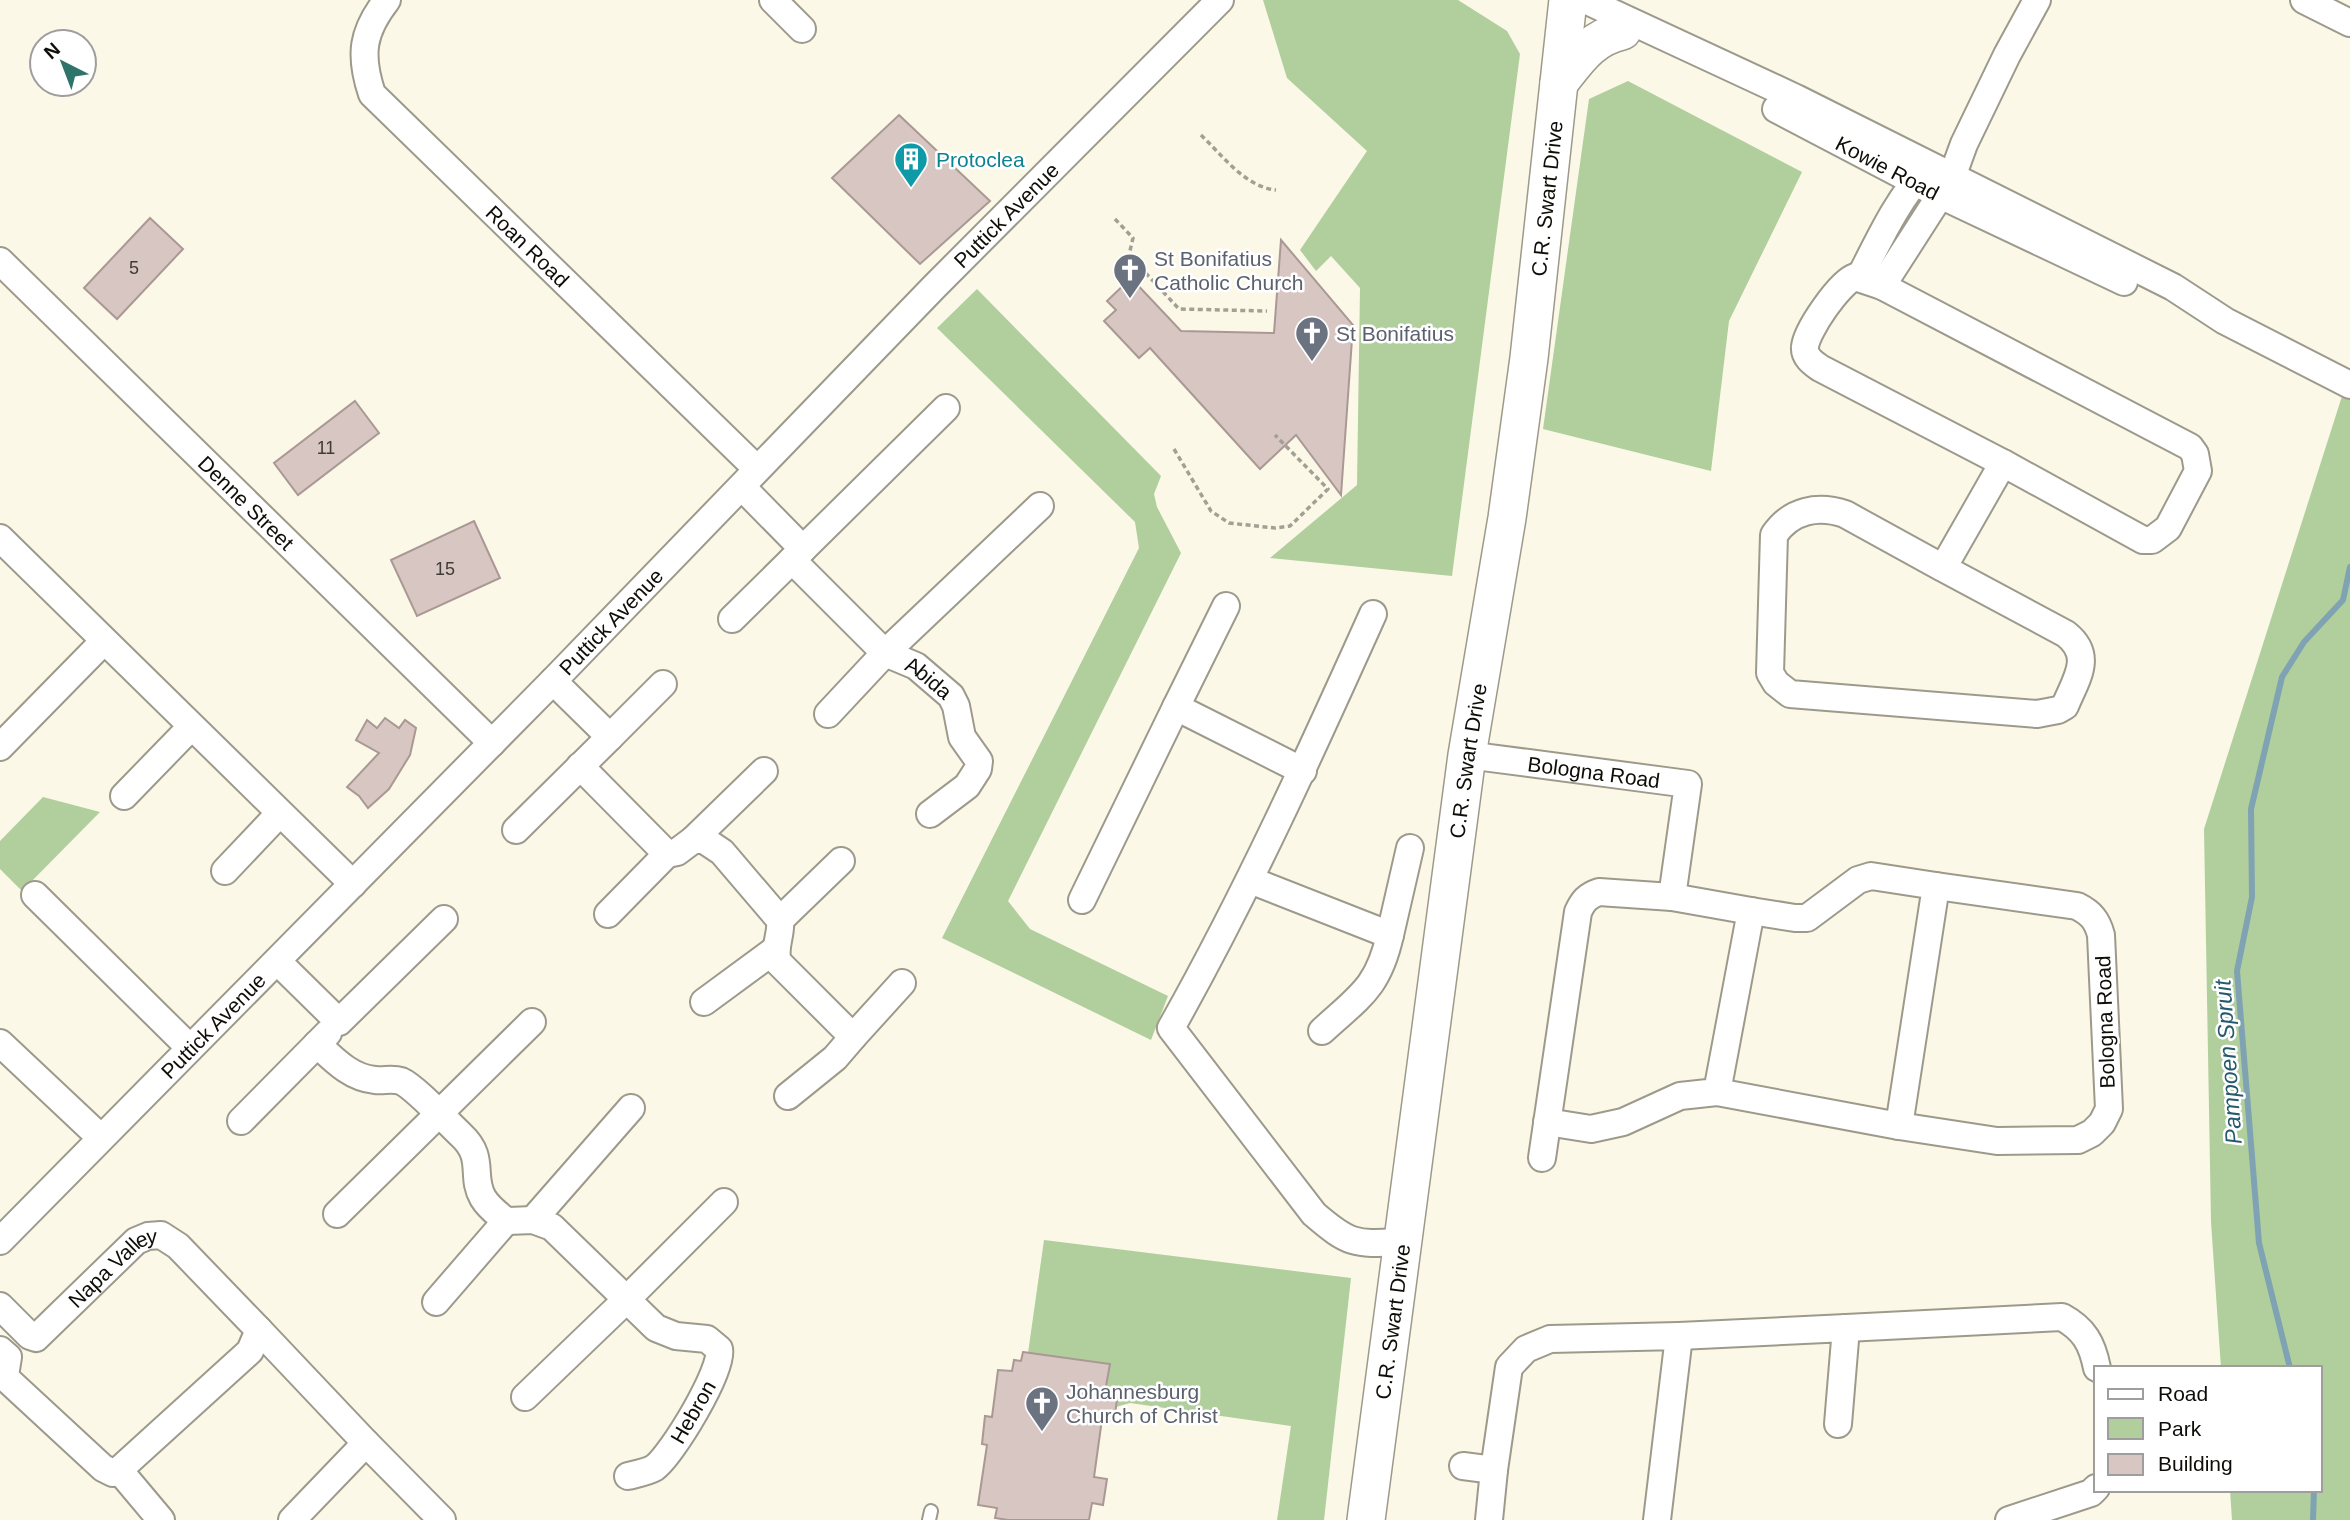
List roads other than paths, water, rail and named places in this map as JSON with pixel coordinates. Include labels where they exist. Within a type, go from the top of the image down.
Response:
[{"type":"street","name":"Roan Road","points":[[387,0],[367,32],[363,54],[365,73],[372,94],[749,478]]},
{"type":"street","points":[[773,0],[802,29]]},
{"type":"street","name":"Puttick Avenue","points":[[0,1241],[553,681],[935,286],[1220,0]]},
{"type":"street","points":[[1871,282],[1881,237],[1964,144],[2037,0]]},
{"type":"street","points":[[2304,0],[2350,23]]},
{"type":"street","name":"Kowie Road","points":[[1569,2],[1622,32],[1934,180],[2173,287],[2225,321],[2350,385]]},
{"type":"street","name":"Kowie Road","points":[[1569,2],[1796,98],[1934,180]]},
{"type":"street","name":"C.R. Swart Drive","points":[[1366,1520],[1467,754],[1507,518],[1527,372],[1569,2]]},
{"type":"street","points":[[1559,83],[1584,50],[1608,35],[1622,32]]},
{"type":"street","name":"Denne Street","points":[[0,261],[492,743]]},
{"type":"street","points":[[1848,279],[1871,282],[2190,447],[2195,454],[2198,471],[2168,528],[2152,540],[2143,540],[1811,361],[1805,348],[1807,339],[1834,294],[1848,279]]},
{"type":"street","points":[[732,619],[946,408]]},
{"type":"street","points":[[1943,568],[2003,463]]},
{"type":"street","name":"Abida","points":[[749,478],[798,554],[886,653],[916,666],[951,696],[956,706],[962,737],[979,761],[975,777],[967,786],[930,814]]},
{"type":"street","name":"Abida","points":[[828,714],[886,653],[1040,506]]},
{"type":"street","points":[[1814,509],[1829,509],[1845,514],[1943,568],[2066,634],[2076,642],[2081,651],[2080,670],[2064,706],[2058,710],[2037,714],[1790,694],[1770,673],[1774,535],[1786,521],[1814,509]]},
{"type":"street","points":[[5,553],[104,640],[353,884]]},
{"type":"street","points":[[1082,900],[1226,606]]},
{"type":"street","points":[[1373,614],[1303,771],[1250,880],[1171,1028],[1314,1214],[1345,1238],[1360,1244],[1403,1242]]},
{"type":"street","points":[[0,747],[104,640]]},
{"type":"street","points":[[553,681],[610,737]]},
{"type":"street","points":[[516,830],[663,684]]},
{"type":"street","points":[[1176,707],[1303,771]]},
{"type":"street","points":[[124,796],[191,727]]},
{"type":"street","name":"Bologna Road","points":[[1467,754],[1688,783],[1672,897]]},
{"type":"street","points":[[580,766],[667,855]]},
{"type":"street","points":[[608,914],[667,855],[677,852],[693,840],[764,771]]},
{"type":"street","points":[[225,871],[279,814]]},
{"type":"street","points":[[693,840],[705,840],[722,852],[780,920],[781,929],[776,949],[778,962],[853,1037]]},
{"type":"street","points":[[1322,1031],[1369,988],[1385,958],[1410,848]]},
{"type":"street","points":[[780,920],[841,861]]},
{"type":"street","name":"Bologna Road","points":[[1542,1158],[1578,912],[1583,901],[1599,892],[1672,897],[1807,918],[1858,880],[1871,876],[2077,906],[2088,912],[2097,922],[2101,935],[2109,1109],[2102,1124],[2078,1140],[1997,1141],[1899,1126],[1717,1092],[1680,1096],[1623,1122],[1591,1129],[1548,1122]]},
{"type":"street","points":[[1250,880],[1390,935]]},
{"type":"street","points":[[1899,1126],[1936,886]]},
{"type":"street","points":[[35,895],[190,1048]]},
{"type":"street","points":[[1717,1092],[1751,911]]},
{"type":"street","points":[[241,1121],[444,919]]},
{"type":"street","points":[[704,1002],[776,949]]},
{"type":"street","points":[[277,961],[339,1022]]},
{"type":"street","points":[[788,1096],[835,1058],[902,983]]},
{"type":"street","points":[[337,1214],[532,1022]]},
{"type":"street","points":[[0,1043],[101,1138]]},
{"type":"street","points":[[317,1044],[343,1068],[359,1078],[377,1081],[391,1079],[408,1086],[438,1114],[472,1147],[476,1156],[482,1197],[506,1221],[533,1220],[631,1108]]},
{"type":"street","points":[[525,1397],[723,1202]]},
{"type":"street","name":"Hebron","points":[[533,1220],[545,1222],[558,1231],[656,1328],[676,1336],[707,1339],[717,1346],[721,1354],[714,1378],[668,1454],[652,1469],[628,1476]]},
{"type":"street","points":[[436,1302],[506,1221]]},
{"type":"street","name":"Napa Valley","points":[[0,1306],[30,1336],[36,1338],[136,1241],[160,1235],[178,1246],[442,1520]]},
{"type":"street","points":[[1489,1520],[1509,1367],[1526,1349],[1550,1339],[1679,1336],[2062,1317],[2076,1324],[2086,1335],[2094,1350],[2097,1366]]},
{"type":"street","points":[[1838,1424],[1846,1328]]},
{"type":"street","points":[[0,1350],[8,1357],[5,1376],[10,1382],[103,1468],[113,1472],[119,1470],[250,1351],[259,1330]]},
{"type":"street","points":[[1657,1520],[1679,1336]]},
{"type":"street","points":[[292,1520],[366,1443]]},
{"type":"street","points":[[1463,1466],[1494,1469]]},
{"type":"street","points":[[119,1470],[161,1520]]},
{"type":"street","points":[[2009,1520],[2094,1490]]},
{"type":"waterway","name":"Pampoen Spruit","points":[[2290,1366],[2259,1243],[2237,971],[2252,897],[2251,809],[2282,677],[2304,642],[2343,600],[2350,567]]},
{"type":"waterway","name":"Pampoen Spruit","points":[[2313,1520],[2314,1492]]},
{"type":"place","name":"Protoclea","points":[[911,189]]},
{"type":"place","name":"St Bonifatius Catholic Church","points":[[1130,300]]},
{"type":"place","name":"St Bonifatius","points":[[1312,363]]},
{"type":"place","name":"Johannesburg Church of Christ","points":[[1042,1433]]}]
